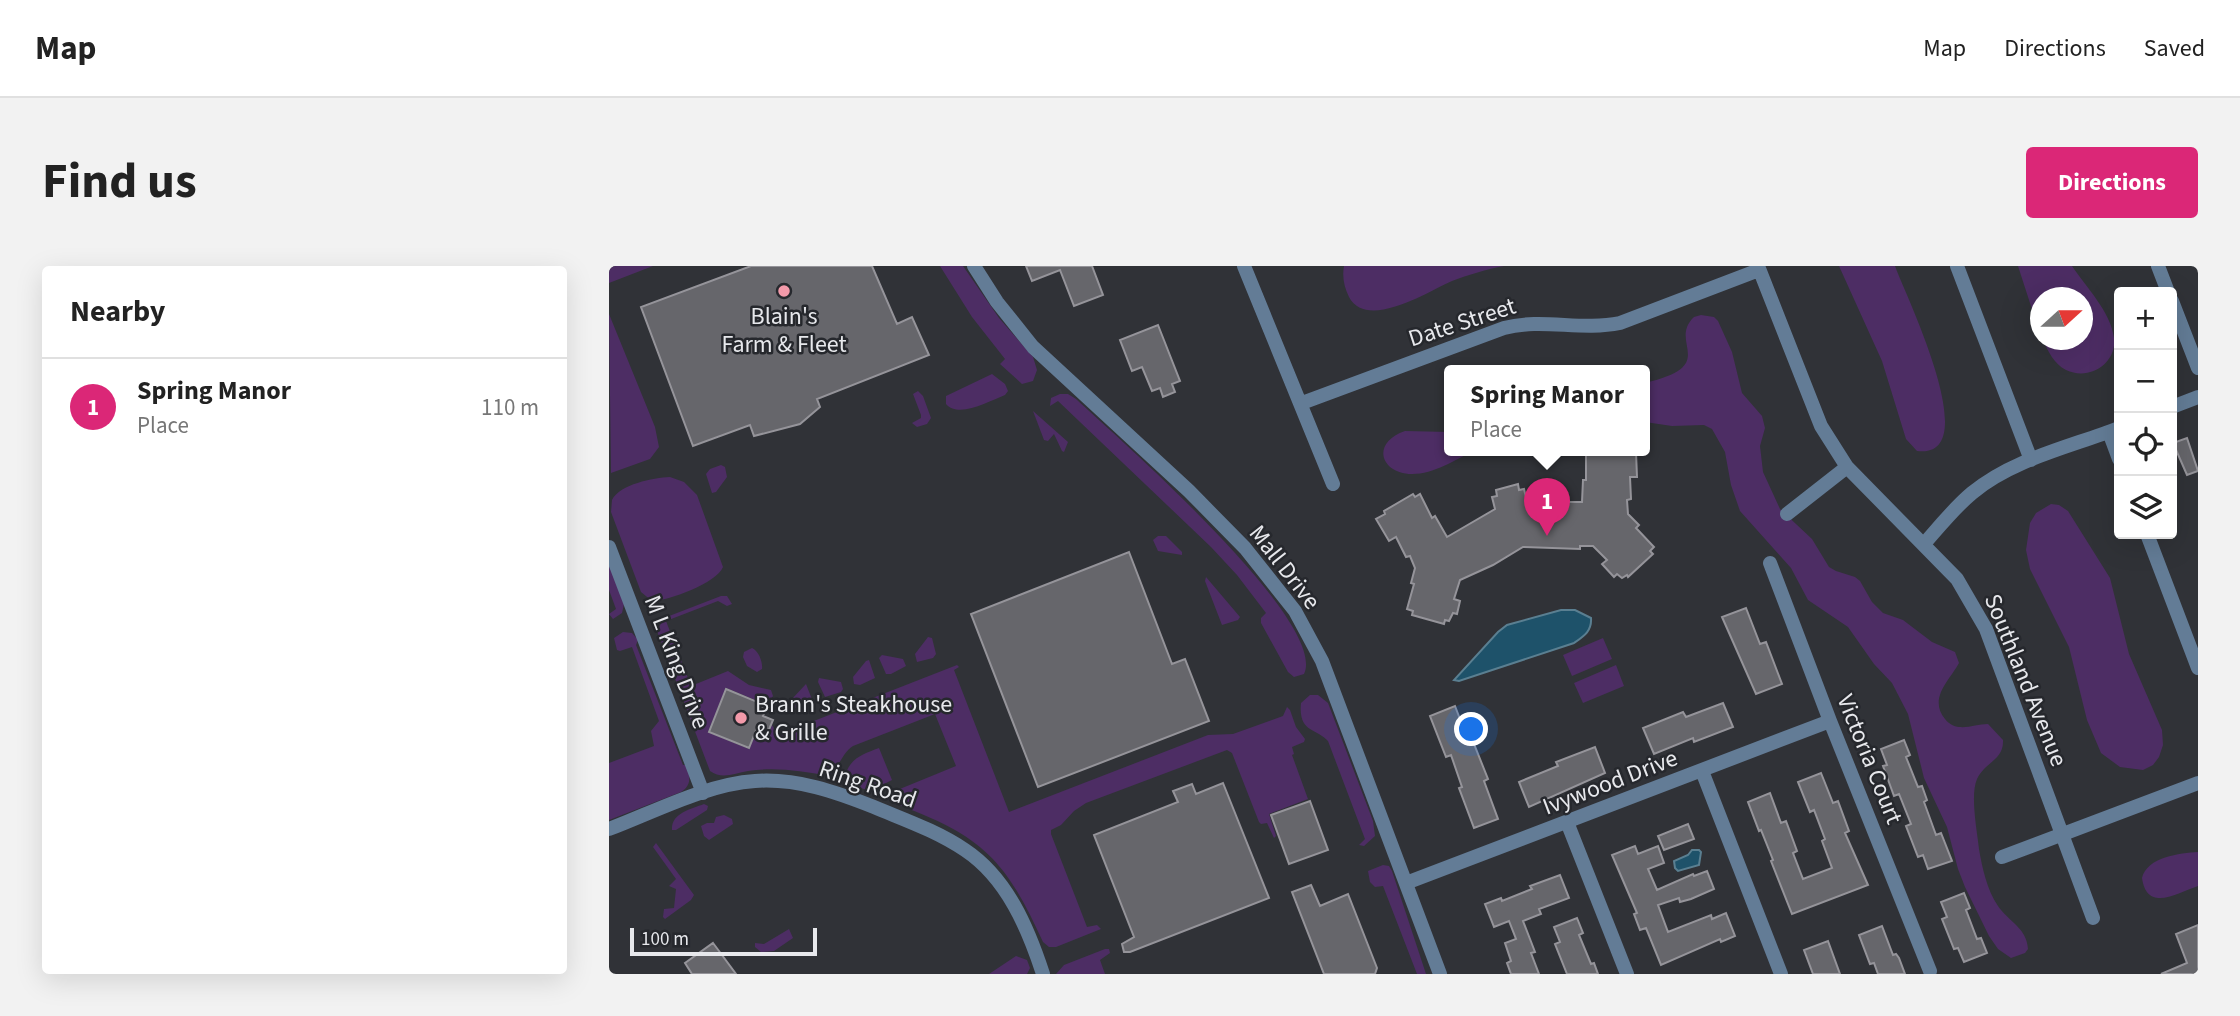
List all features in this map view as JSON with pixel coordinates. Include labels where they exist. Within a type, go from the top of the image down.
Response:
[{"type":"street","name":"Mall Drive","points":[[974,266],[997,302],[1033,347],[1189,491],[1245,548],[1295,611],[1322,661],[1440,974]]},
{"type":"street","points":[[1244,266],[1333,484]]},
{"type":"street","points":[[1957,266],[2031,460]]},
{"type":"street","points":[[2158,266],[2166,287]]},
{"type":"street","name":"Date Street","points":[[1302,403],[1504,328],[1523,323],[1601,327],[1620,323],[1759,268]]},
{"type":"street","name":"Southland Avenue","points":[[1759,268],[1821,426],[1847,467],[1958,579],[1986,629],[2092,918]]},
{"type":"street","points":[[2177,314],[2198,368]]},
{"type":"street","points":[[2177,405],[2198,397]]},
{"type":"street","points":[[1924,544],[1973,492],[2008,470],[2114,430]]},
{"type":"street","points":[[1787,514],[1847,467]]},
{"type":"street","points":[[2149,539],[2198,668]]},
{"type":"street","name":"M L King Drive","points":[[609,547],[703,793]]},
{"type":"street","name":"Victoria Court","points":[[1770,563],[1930,971]]},
{"type":"street","name":"Ivywood Drive","points":[[1406,883],[1830,721]]},
{"type":"street","points":[[1702,771],[1781,974]]},
{"type":"street","name":"Ring Road","points":[[609,829],[728,785],[755,781],[812,786],[841,793],[943,836],[972,855],[1008,895],[1021,919],[1043,974]]},
{"type":"street","points":[[2002,857],[2198,783]]},
{"type":"street","points":[[1567,822],[1627,974]]},
{"type":"shaded area","points":[[609,266],[653,266],[609,283]]},
{"type":"shaded area","points":[[940,266],[963,266],[999,318],[1033,357],[1037,370],[1033,381],[1022,384],[1000,364],[1005,359],[972,317]]},
{"type":"shaded area","points":[[1344,266],[1504,266],[1452,281],[1399,306],[1369,310],[1358,306],[1349,297],[1344,282]]},
{"type":"shaded area","points":[[1839,266],[1895,266],[1936,372],[1945,430],[1937,447],[1917,451],[1906,439],[1882,361]]},
{"type":"shaded area","points":[[2018,266],[2072,266],[2087,287],[2030,287],[2030,303]]},
{"type":"shaded area","points":[[2093,295],[2112,328],[2114,347],[2111,356],[2092,372],[2075,373],[2062,367],[2048,350],[2093,350]]},
{"type":"shaded area","points":[[609,314],[655,427],[659,447],[650,459],[611,473]]},
{"type":"shaded area","points":[[1694,317],[1714,317],[1718,321],[1732,352],[1742,393],[1762,416],[1765,428],[1760,446],[1763,472],[1780,509],[1812,539],[1829,567],[1860,581],[1872,602],[1883,613],[1903,620],[1932,642],[1955,652],[1959,663],[1942,690],[1939,704],[1946,720],[1959,727],[1988,724],[2003,740],[1997,757],[1977,779],[1974,794],[1975,813],[1980,856],[1988,886],[1998,906],[2024,936],[2028,949],[2025,953],[2011,958],[1998,949],[1989,936],[1958,869],[1947,827],[1924,778],[1908,714],[1892,683],[1874,664],[1848,627],[1808,600],[1791,568],[1740,511],[1731,485],[1725,452],[1712,429],[1704,425],[1672,426],[1650,423],[1650,381],[1681,369],[1687,361],[1687,327]]},
{"type":"shaded area","points":[[992,374],[1005,384],[1008,391],[1005,395],[966,409],[958,410],[946,404],[946,396]]},
{"type":"shaded area","points":[[918,391],[923,396],[931,418],[927,424],[917,427],[912,423],[921,418],[913,394]]},
{"type":"shaded area","points":[[1068,394],[1076,399],[1173,489],[1254,574],[1285,614],[1303,649],[1304,674],[1294,677],[1288,672],[1261,623],[1261,618],[1266,613],[1211,547],[1058,401],[1050,406],[1051,398]]},
{"type":"shaded area","points":[[1033,411],[1068,442],[1064,452],[1054,434],[1048,441],[1044,440]]},
{"type":"shaded area","points":[[1405,431],[1444,432],[1444,456],[1463,456],[1428,472],[1401,473],[1387,464],[1384,457],[1387,443]]},
{"type":"shaded area","points":[[721,465],[725,467],[727,477],[716,492],[712,493],[706,474],[710,469]]},
{"type":"shaded area","points":[[670,477],[684,482],[697,495],[723,567],[702,585],[669,598],[652,601],[641,592],[611,512],[612,500],[629,486],[646,480]]},
{"type":"shaded area","points":[[2051,504],[2059,505],[2068,511],[2110,578],[2129,654],[2162,730],[2163,745],[2159,757],[2153,765],[2143,770],[2120,767],[2101,753],[2087,720],[2069,647],[2030,569],[2026,550],[2030,523],[2036,513]]},
{"type":"shaded area","points":[[1158,536],[1166,536],[1182,555],[1158,551],[1153,540]]},
{"type":"shaded area","points":[[609,563],[624,604],[622,613],[613,619],[609,614],[616,609],[609,590]]},
{"type":"shaded area","points":[[1206,577],[1240,617],[1238,620],[1222,625],[1205,581]]},
{"type":"shaded area","points":[[727,596],[732,604],[727,606],[718,601],[666,621],[691,686],[728,671],[749,685],[771,690],[773,696],[768,705],[726,688],[708,732],[749,749],[757,729],[768,733],[772,725],[778,735],[957,665],[959,667],[954,670],[1009,812],[1208,735],[1233,734],[1283,716],[1287,707],[1305,739],[1292,747],[1292,755],[1308,799],[1269,814],[1276,836],[1274,838],[1267,823],[1259,822],[1232,753],[1227,750],[1086,803],[1061,825],[1051,830],[1051,834],[1087,927],[1097,925],[1101,929],[1056,947],[1049,947],[1043,942],[1009,878],[986,852],[947,825],[887,799],[890,793],[956,766],[935,714],[853,746],[828,776],[778,770],[724,775],[710,771],[657,631],[664,618]]},
{"type":"shaded area","points":[[623,632],[632,633],[638,640],[636,645],[683,765],[687,765],[689,780],[681,792],[609,820],[609,763],[654,746],[651,731],[659,721],[632,647],[617,650],[614,638]]},
{"type":"shaded area","points":[[928,637],[932,638],[936,654],[933,658],[917,662],[915,654]]},
{"type":"shaded area","points":[[1603,638],[1612,659],[1572,676],[1563,655]]},
{"type":"shaded area","points":[[752,648],[759,654],[762,664],[762,669],[757,672],[747,666],[743,657],[744,652]]},
{"type":"shaded area","points":[[882,655],[903,659],[906,666],[886,674],[879,658]]},
{"type":"shaded area","points":[[869,660],[875,678],[860,685],[854,684],[853,677]]},
{"type":"shaded area","points":[[1616,665],[1624,686],[1583,703],[1574,683]]},
{"type":"shaded area","points":[[819,678],[841,682],[843,689],[825,697],[818,682]]},
{"type":"shaded area","points":[[806,684],[813,702],[795,708],[790,704],[791,700]]},
{"type":"shaded area","points":[[1310,695],[1318,695],[1328,703],[1373,821],[1375,836],[1364,846],[1359,845],[1365,839],[1328,741],[1302,720],[1301,703]]},
{"type":"shaded area","points":[[879,748],[892,780],[870,791],[849,784],[845,776],[850,765]]},
{"type":"shaded area","points":[[704,804],[708,806],[707,810],[672,830],[678,816]]},
{"type":"shaded area","points":[[724,815],[732,819],[733,824],[709,840],[704,836],[701,826],[714,823],[716,817]]},
{"type":"shaded area","points":[[656,843],[694,895],[665,919],[664,909],[674,908],[676,889],[669,886],[676,879],[653,847]]},
{"type":"shaded area","points":[[2198,852],[2198,886],[2164,898],[2156,898],[2145,889],[2142,878],[2150,865],[2165,858]]},
{"type":"shaded area","points":[[1383,865],[1389,866],[1392,871],[1426,974],[1417,974],[1383,886],[1375,887],[1370,882],[1368,871]]},
{"type":"shaded area","points":[[789,929],[793,938],[774,951],[761,952],[755,947],[755,943],[764,944]]},
{"type":"shaded area","points":[[1109,949],[1110,953],[1100,960],[1105,974],[1056,974],[1064,965]]},
{"type":"shaded area","points":[[1016,956],[1027,960],[1030,968],[1027,974],[989,974]]},
{"type":"water","points":[[1561,610],[1575,610],[1591,618],[1589,630],[1574,643],[1459,681],[1454,680],[1507,625]]},
{"type":"water","points":[[1692,850],[1701,852],[1699,865],[1678,871],[1674,861],[1688,855]]},
{"type":"building","points":[[751,266],[872,266],[897,324],[912,317],[929,355],[817,399],[820,407],[800,424],[754,436],[750,425],[693,446],[641,307]]},
{"type":"building","points":[[1026,266],[1092,266],[1103,295],[1074,306],[1060,270],[1032,281]]},
{"type":"building","points":[[1158,325],[1180,381],[1172,384],[1175,392],[1163,397],[1160,388],[1152,391],[1142,367],[1132,371],[1120,340]]},
{"type":"building","points":[[2187,438],[2198,471],[2187,475],[2177,452],[2177,442]]},
{"type":"building","points":[[1586,456],[1636,456],[1637,477],[1630,477],[1631,499],[1627,500],[1628,514],[1639,525],[1636,528],[1654,547],[1650,551],[1653,554],[1628,577],[1627,575],[1622,578],[1617,574],[1614,577],[1602,564],[1607,560],[1593,546],[1580,546],[1580,549],[1523,547],[1460,580],[1454,599],[1460,601],[1457,614],[1453,613],[1444,624],[1412,615],[1413,611],[1407,609],[1415,568],[1396,537],[1389,541],[1376,519],[1385,514],[1384,511],[1413,494],[1415,497],[1420,494],[1432,518],[1435,516],[1447,537],[1495,509],[1492,497],[1497,496],[1496,490],[1518,484],[1519,490],[1524,489],[1527,502],[1582,502],[1583,480],[1586,480]]},
{"type":"building","points":[[1129,552],[1172,664],[1185,659],[1209,721],[1038,787],[971,614]]},
{"type":"building","points":[[1746,608],[1760,644],[1766,642],[1782,684],[1756,694],[1722,617]]},
{"type":"building","name":"Brann's Steakhouse & Grille","points":[[726,689],[767,706],[763,716],[773,720],[768,732],[757,728],[749,748],[709,732]]},
{"type":"building","points":[[1723,703],[1733,727],[1694,742],[1693,738],[1654,754],[1643,728],[1683,712],[1686,717]]},
{"type":"building","points":[[1455,706],[1470,745],[1474,744],[1488,779],[1484,781],[1498,819],[1474,828],[1459,788],[1462,787],[1451,755],[1446,757],[1430,716]]},
{"type":"building","points":[[1904,740],[1910,755],[1906,757],[1918,787],[1922,786],[1927,800],[1924,802],[1936,835],[1941,833],[1952,861],[1928,869],[1923,855],[1918,857],[1906,826],[1911,824],[1899,794],[1894,796],[1883,766],[1887,765],[1881,749]]},
{"type":"building","points":[[1595,747],[1605,773],[1529,807],[1519,782],[1558,766],[1556,762]]},
{"type":"building","points":[[1821,773],[1833,803],[1838,801],[1849,831],[1845,833],[1868,885],[1792,914],[1748,802],[1770,793],[1781,823],[1786,821],[1797,851],[1793,853],[1803,879],[1832,868],[1814,810],[1810,812],[1798,782]]},
{"type":"building","points":[[1223,783],[1269,898],[1124,952],[1122,944],[1134,937],[1094,835],[1178,802],[1173,791],[1192,784],[1196,794]]},
{"type":"building","points":[[1310,801],[1328,850],[1289,864],[1271,815]]},
{"type":"building","points":[[1688,824],[1694,839],[1664,850],[1658,836]]},
{"type":"building","points":[[1635,846],[1638,854],[1658,846],[1664,863],[1648,869],[1657,890],[1693,874],[1694,876],[1707,871],[1714,889],[1691,899],[1680,902],[1679,898],[1658,905],[1668,932],[1711,915],[1712,919],[1726,913],[1735,936],[1721,942],[1720,939],[1661,965],[1646,928],[1640,930],[1634,914],[1637,913],[1612,855]]},
{"type":"building","points":[[1560,875],[1569,898],[1539,909],[1541,914],[1523,921],[1535,952],[1531,953],[1539,974],[1511,974],[1507,963],[1511,961],[1505,943],[1516,939],[1509,921],[1494,927],[1485,904],[1501,898],[1502,901],[1532,889],[1530,886]]},
{"type":"building","points":[[1311,885],[1320,906],[1348,894],[1377,968],[1375,974],[1324,974],[1292,892]]},
{"type":"building","points":[[1964,893],[1970,908],[1966,910],[1977,939],[1981,938],[1987,953],[1964,962],[1958,948],[1954,949],[1942,919],[1947,917],[1941,902]]},
{"type":"building","points":[[1577,918],[1583,933],[1579,935],[1598,974],[1567,974],[1555,944],[1560,942],[1554,927]]},
{"type":"building","points":[[2198,925],[2198,974],[2161,974],[2187,963],[2176,934]]},
{"type":"building","points":[[1882,926],[1893,955],[1896,954],[1899,958],[1905,974],[1878,974],[1874,963],[1870,964],[1859,935]]},
{"type":"building","points":[[1828,941],[1840,974],[1813,974],[1804,950]]},
{"type":"building","points":[[713,943],[736,974],[692,974],[685,963]]},
{"type":"place","name":"Blain's Farm & Fleet","points":[[784,291]]},
{"type":"place","name":"Spring Manor","points":[[1547,536]]},
{"type":"place","name":"Brann's Steakhouse & Grille","points":[[741,718]]}]
